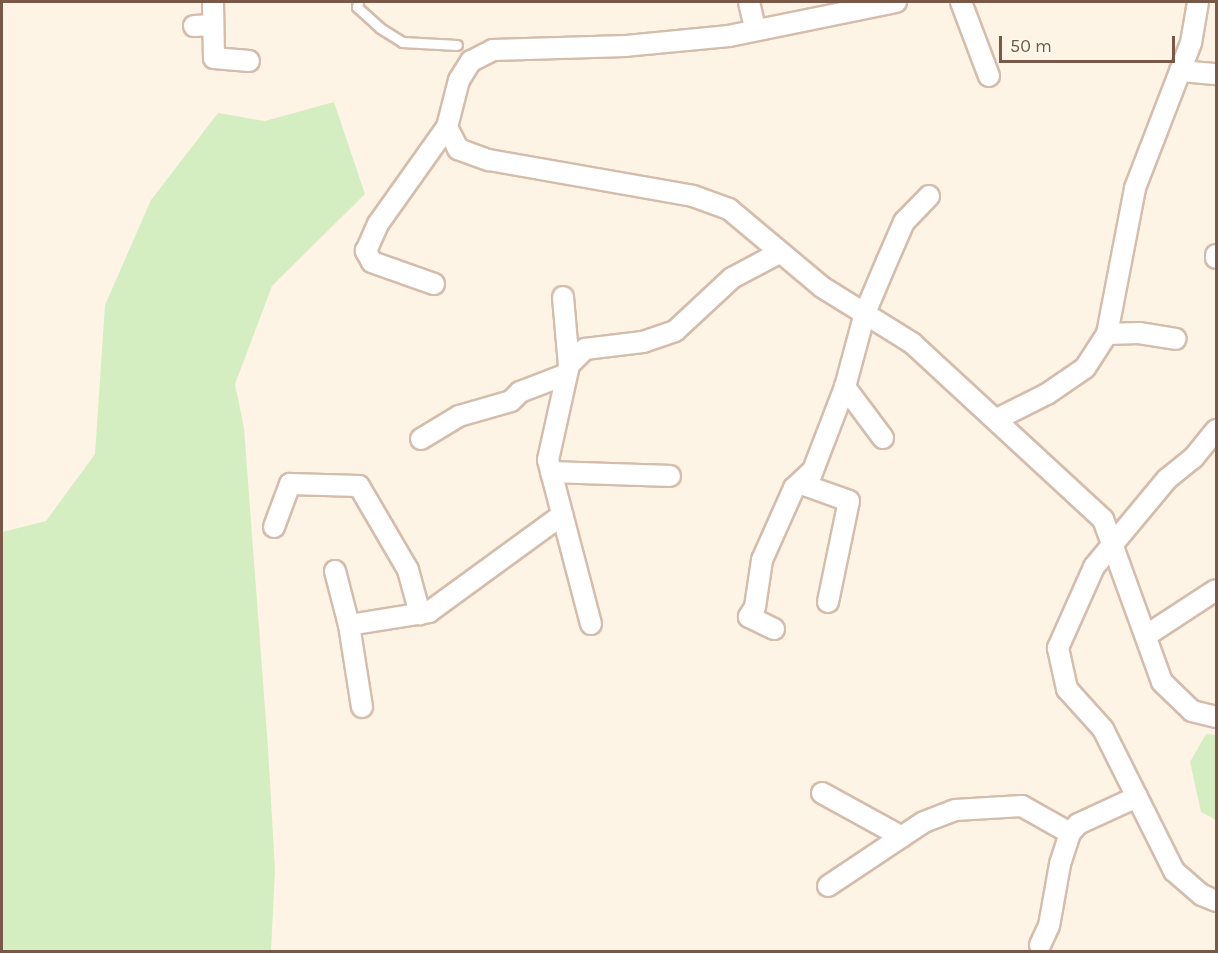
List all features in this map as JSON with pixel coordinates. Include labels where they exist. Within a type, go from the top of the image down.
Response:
[{"type":"street","points":[[213,2],[214,58],[249,61]]},
{"type":"street","points":[[749,2],[755,29]]},
{"type":"street","points":[[434,284],[372,262],[366,251],[378,224],[447,127],[459,80],[471,61],[493,50],[626,46],[729,36],[896,2]]},
{"type":"street","points":[[961,2],[989,76]]},
{"type":"street","points":[[997,419],[1047,394],[1085,368],[1107,334],[1135,188],[1191,43],[1198,2]]},
{"type":"street","points":[[194,26],[213,25]]},
{"type":"street","points":[[1180,71],[1216,74]]},
{"type":"street","points":[[447,127],[458,149],[489,160],[693,196],[729,209],[779,253],[912,343],[997,419],[1102,519],[1114,545],[1162,681],[1192,711],[1216,717]]},
{"type":"street","points":[[828,602],[849,501],[807,486],[845,387],[865,313],[904,222],[929,196]]},
{"type":"street","points":[[421,440],[459,416],[511,401],[520,392],[568,370],[585,349],[643,342],[675,331],[732,278],[779,253]]},
{"type":"street","points":[[563,297],[568,370],[548,460],[591,624]]},
{"type":"street","points":[[1107,334],[1139,333],[1176,339]]},
{"type":"street","points":[[845,387],[883,438]]},
{"type":"street","points":[[1216,430],[1193,458],[1167,480],[1094,567],[1058,648],[1067,689],[1103,729],[1174,871],[1202,895],[1216,902]]},
{"type":"street","points":[[774,629],[748,617],[755,607],[762,560],[794,488],[813,470]]},
{"type":"street","points":[[551,472],[670,476]]},
{"type":"street","points":[[274,527],[290,483],[359,486],[408,570],[420,614]]},
{"type":"street","points":[[349,625],[429,612],[562,515]]},
{"type":"street","points":[[335,571],[349,625],[362,707]]},
{"type":"street","points":[[1147,635],[1216,590]]},
{"type":"street","points":[[822,793],[902,837]]},
{"type":"street","points":[[1040,945],[1049,926],[1060,864],[1070,832],[1077,824],[1137,796]]},
{"type":"street","points":[[828,886],[924,822],[955,810],[1022,806],[1070,832]]},
{"type":"lane","points":[[358,2],[357,7],[380,28],[402,42],[457,45]]},
{"type":"green space","points":[[334,102],[365,194],[272,286],[235,384],[244,428],[268,748],[275,870],[271,951],[2,951],[2,532],[46,521],[95,454],[105,305],[151,200],[218,113],[265,121]]},
{"type":"green space","points":[[1206,734],[1216,735],[1216,820],[1201,812],[1190,762]]}]
